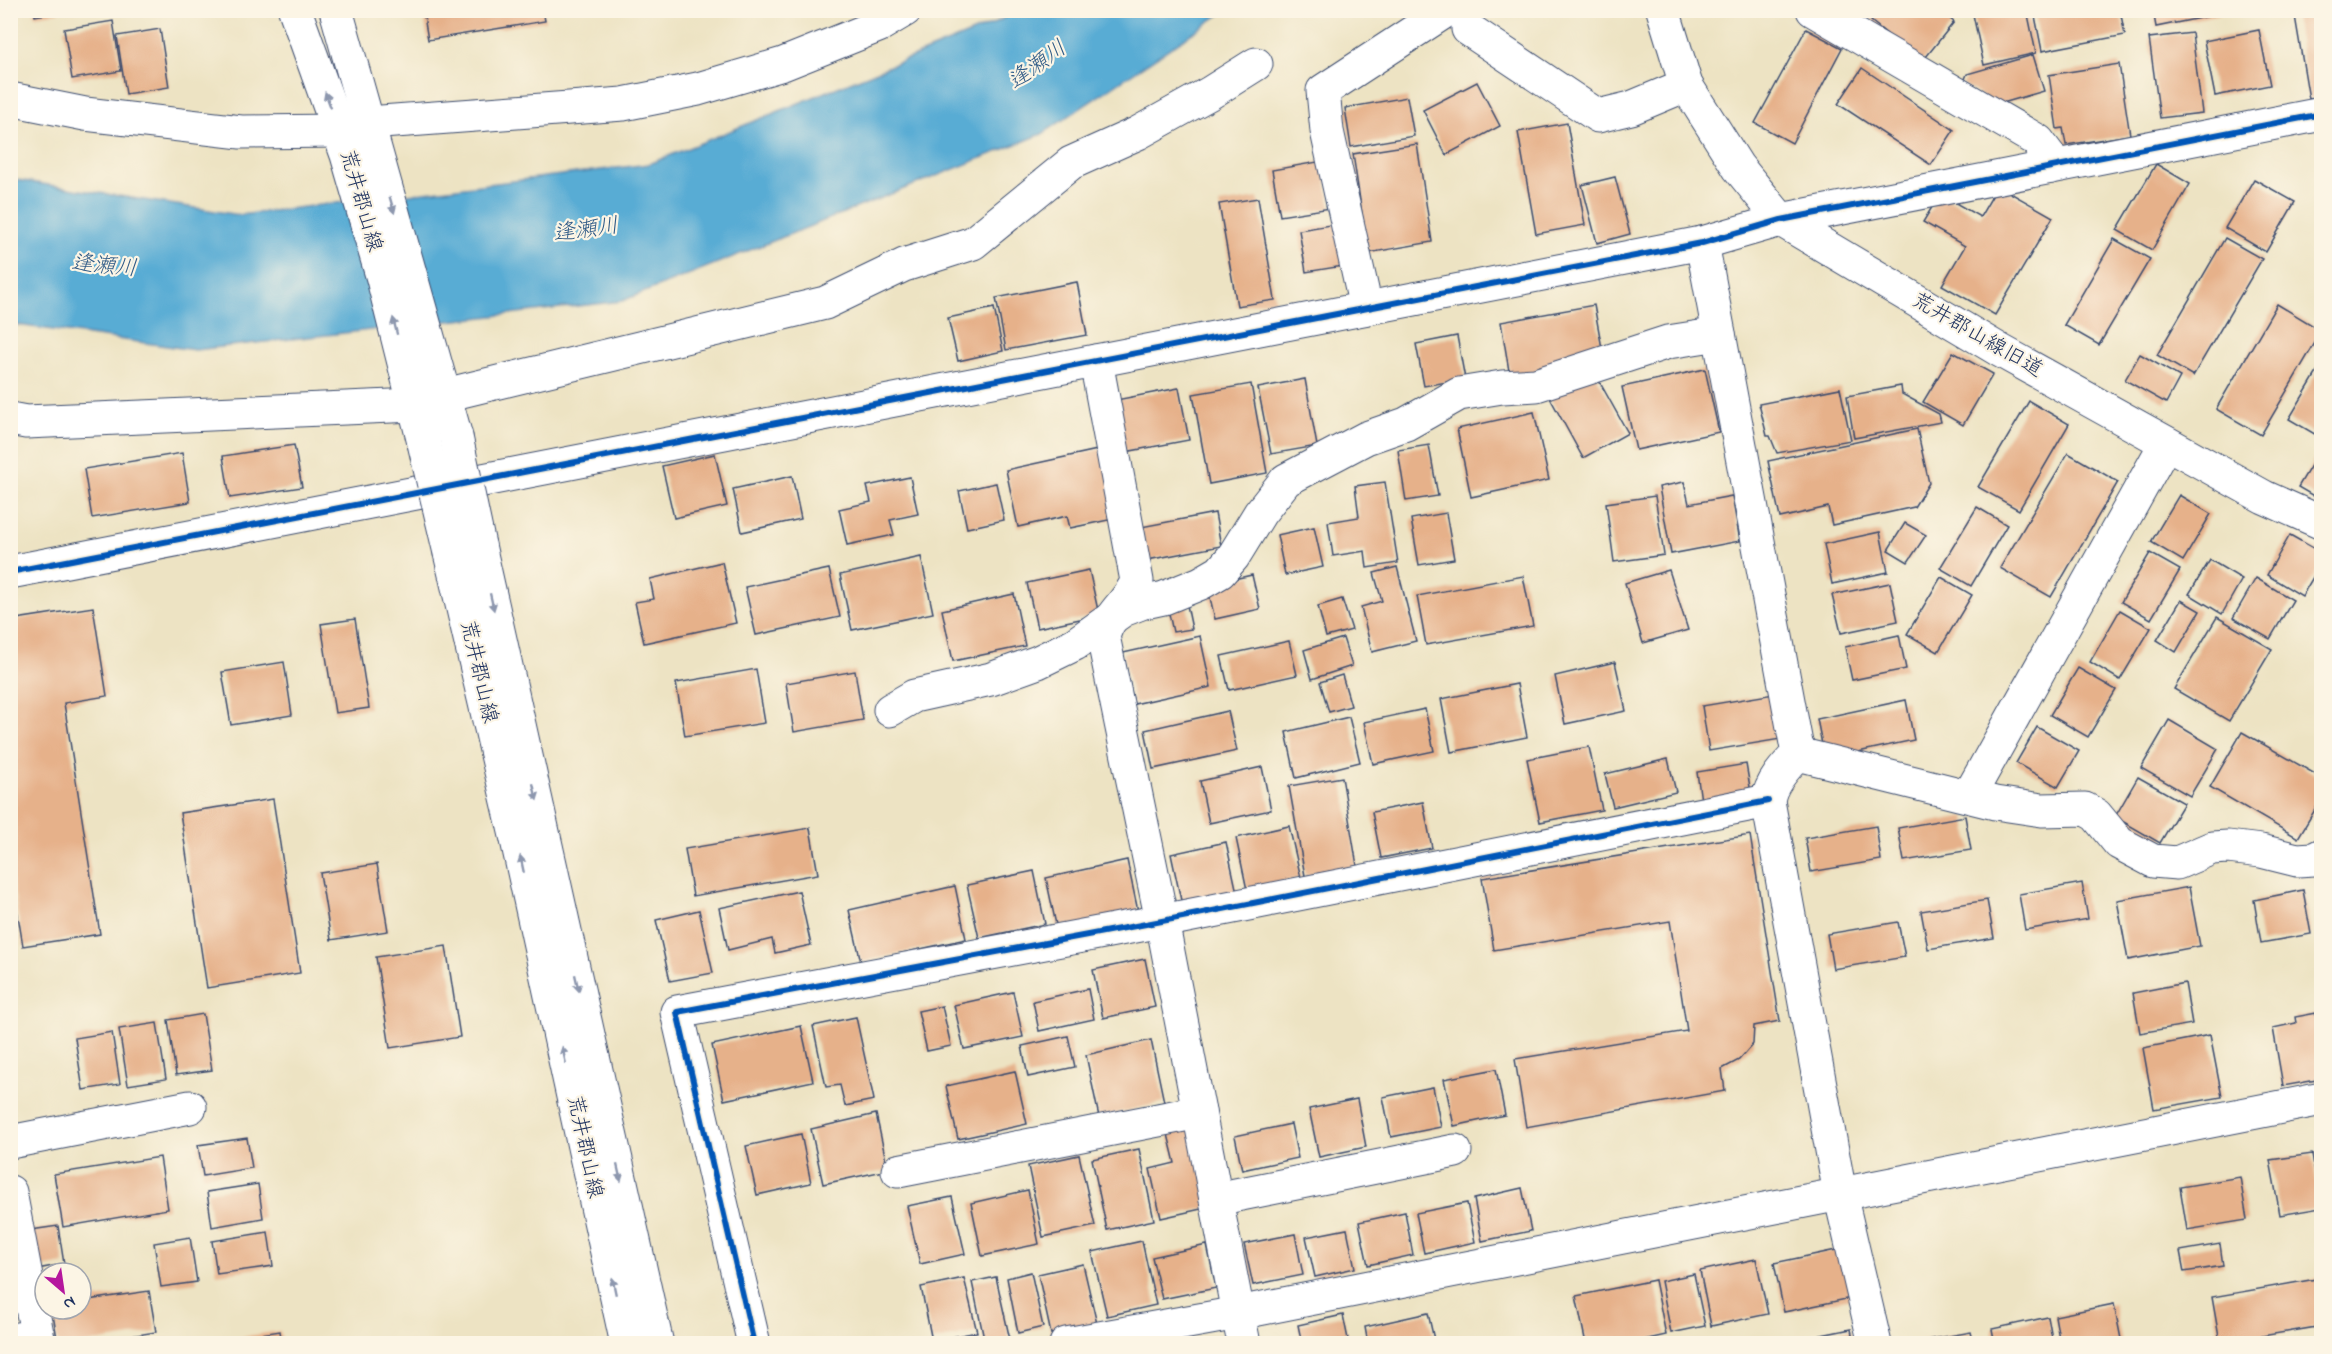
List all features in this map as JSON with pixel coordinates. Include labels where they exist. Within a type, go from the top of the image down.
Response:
[{"type":"street","name":"荒井郡山線","points":[[295,10],[358,140]]},
{"type":"street","name":"荒井郡山線","points":[[336,10],[358,140],[427,390],[456,437],[465,549],[517,840],[627,1344]]},
{"type":"street","points":[[10,99],[85,114],[241,132],[358,140],[623,104],[698,89],[783,64],[878,26],[905,10]]},
{"type":"street","name":"荒井郡山線旧道","points":[[1663,10],[1686,85],[1738,167],[1781,220],[2001,351],[2264,498],[2322,523]]},
{"type":"street","points":[[1813,10],[2038,141],[2050,157],[2051,167]]},
{"type":"street","points":[[1366,309],[1327,131],[1323,90],[1458,20],[1599,116],[1631,108],[1686,85]]},
{"type":"street","points":[[10,419],[26,422],[427,390],[825,303],[903,265],[973,243],[1071,163],[1138,133],[1210,93],[1256,64]]},
{"type":"street","points":[[10,572],[1702,243],[1781,220],[2322,114]]},
{"type":"street","points":[[1702,243],[1798,754]]},
{"type":"street","points":[[890,710],[914,696],[991,679],[1038,662],[1075,644],[1123,610],[1164,598],[1201,583],[1220,572],[1233,557],[1260,513],[1286,480],[1366,438],[1406,424],[1459,394],[1502,387],[1536,385],[1668,342],[1719,334]]},
{"type":"street","points":[[1096,361],[1137,581],[1133,593],[1108,621],[1103,636],[1162,921],[1241,1328]]},
{"type":"street","name":"荒井郡山線","points":[[427,390],[424,443],[465,549],[657,1344]]},
{"type":"street","points":[[1969,796],[2166,443]]},
{"type":"street","points":[[1798,754],[1995,802],[2042,810],[2085,809],[2096,815],[2120,843],[2153,861],[2177,863],[2212,848],[2228,846],[2297,860],[2314,859],[2322,855]]},
{"type":"street","points":[[1798,754],[1782,772],[1769,794],[1768,801],[1840,1194],[1875,1344]]},
{"type":"street","points":[[754,1344],[677,1012],[1162,921],[1768,801]]},
{"type":"street","points":[[1066,1344],[1241,1328],[1840,1194],[2322,1098]]},
{"type":"street","points":[[10,1142],[190,1107]]},
{"type":"street","points":[[898,1171],[1199,1112]]},
{"type":"street","points":[[1216,1199],[1455,1151]]},
{"type":"street","points":[[10,1192],[29,1340]]},
{"type":"water","name":"逢瀬川","points":[[1016,11],[1225,11],[1042,134],[622,301],[195,350],[11,324],[10,179],[240,215],[649,164],[993,24]]},
{"type":"building","points":[[34,10],[58,10],[59,12],[35,16]]},
{"type":"building","points":[[423,10],[543,10],[545,21],[428,40]]},
{"type":"building","points":[[1880,10],[1947,10],[1944,14],[1954,22],[1922,62],[1871,21]]},
{"type":"building","points":[[1972,10],[2027,10],[2036,53],[1984,65]]},
{"type":"building","points":[[2061,10],[2120,10],[2125,35],[2042,51],[2035,16]]},
{"type":"building","points":[[2153,10],[2219,10],[2220,14],[2156,27]]},
{"type":"building","points":[[2294,10],[2322,10],[2322,97],[2309,99]]},
{"type":"building","points":[[113,21],[121,71],[72,79],[64,29]]},
{"type":"building","points":[[160,29],[169,87],[126,94],[117,36]]},
{"type":"building","points":[[1806,29],[1842,48],[1792,143],[1755,123]]},
{"type":"building","points":[[2259,30],[2270,85],[2215,96],[2204,41]]},
{"type":"building","points":[[2192,33],[2202,113],[2160,118],[2149,38]]},
{"type":"building","points":[[2033,55],[2044,91],[1996,105],[1963,84],[1967,74]]},
{"type":"building","points":[[2119,64],[2130,135],[2066,145],[2063,128],[2057,129],[2049,75]]},
{"type":"building","points":[[1862,68],[1954,130],[1931,165],[1838,104]]},
{"type":"building","points":[[1477,82],[1500,126],[1446,155],[1423,110]]},
{"type":"building","points":[[1407,97],[1414,136],[1351,147],[1345,108]]},
{"type":"building","points":[[1567,123],[1585,225],[1536,234],[1518,132]]},
{"type":"building","points":[[1417,144],[1432,242],[1368,253],[1353,154]]},
{"type":"building","points":[[1323,161],[1331,208],[1280,216],[1272,170]]},
{"type":"building","points":[[2156,164],[2190,184],[2152,250],[2117,230]]},
{"type":"building","points":[[1615,177],[1630,234],[1597,243],[1582,185]]},
{"type":"building","points":[[2254,179],[2295,202],[2266,252],[2225,228]]},
{"type":"building","points":[[1998,186],[2053,217],[1995,315],[1942,285],[1965,246],[1923,222],[1940,194],[1980,217]]},
{"type":"building","points":[[1258,198],[1275,300],[1237,306],[1219,204]]},
{"type":"building","points":[[1336,224],[1343,266],[1306,272],[1299,230]]},
{"type":"building","points":[[2225,238],[2262,259],[2193,376],[2157,355]]},
{"type":"building","points":[[2114,239],[2150,259],[2099,345],[2064,325]]},
{"type":"building","points":[[1077,282],[1087,335],[1006,350],[996,298]]},
{"type":"building","points":[[2277,304],[2322,331],[2261,435],[2216,409]]},
{"type":"building","points":[[1594,305],[1604,359],[1510,377],[1501,322]]},
{"type":"building","points":[[994,308],[1003,351],[958,361],[948,318]]},
{"type":"building","points":[[1457,336],[1465,379],[1424,386],[1416,344]]},
{"type":"building","points":[[1953,352],[1993,374],[1963,425],[1923,402]]},
{"type":"building","points":[[2140,354],[2180,377],[2166,403],[2125,380]]},
{"type":"building","points":[[2322,364],[2322,430],[2318,436],[2289,419]]},
{"type":"building","points":[[1705,369],[1719,432],[1636,450],[1622,387]]},
{"type":"building","points":[[1594,372],[1628,433],[1583,458],[1549,396]]},
{"type":"building","points":[[1305,379],[1317,446],[1271,454],[1258,388]]},
{"type":"building","points":[[1251,384],[1267,473],[1209,484],[1193,394]]},
{"type":"building","points":[[1901,386],[1902,394],[1939,414],[1941,422],[1854,438],[1847,396]]},
{"type":"building","points":[[1179,388],[1189,440],[1125,452],[1116,400]]},
{"type":"building","points":[[1840,388],[1851,440],[1777,453],[1770,436],[1767,436],[1759,404]]},
{"type":"building","points":[[2029,401],[2069,424],[2019,510],[1978,487]]},
{"type":"building","points":[[1534,412],[1549,480],[1471,497],[1457,429]]},
{"type":"building","points":[[1917,429],[1929,483],[1914,507],[1832,525],[1828,507],[1780,518],[1768,461]]},
{"type":"building","points":[[294,445],[302,487],[230,498],[223,456]]},
{"type":"building","points":[[1429,445],[1438,496],[1406,501],[1398,450]]},
{"type":"building","points":[[2322,447],[2322,501],[2298,487]]},
{"type":"building","points":[[1102,449],[1118,518],[1070,528],[1067,516],[1018,527],[1006,470]]},
{"type":"building","points":[[182,453],[190,502],[92,518],[84,469]]},
{"type":"building","points":[[2068,453],[2118,482],[2051,597],[2000,568]]},
{"type":"building","points":[[715,454],[727,506],[674,518],[662,466]]},
{"type":"building","points":[[792,476],[801,519],[742,532],[733,489]]},
{"type":"building","points":[[910,477],[918,514],[890,520],[894,535],[847,545],[839,509],[871,502],[867,486]]},
{"type":"building","points":[[1385,482],[1398,563],[1367,568],[1365,551],[1333,556],[1328,522],[1359,517],[1355,486]]},
{"type":"building","points":[[1684,482],[1689,504],[1732,496],[1740,541],[1671,554],[1659,487]]},
{"type":"building","points":[[996,483],[1004,520],[967,528],[959,491]]},
{"type":"building","points":[[2179,495],[2211,514],[2183,561],[2151,542]]},
{"type":"building","points":[[1655,496],[1664,555],[1614,562],[1606,503]]},
{"type":"building","points":[[1977,507],[2007,525],[1971,586],[1940,568]]},
{"type":"building","points":[[1215,513],[1221,546],[1147,560],[1141,527]]},
{"type":"building","points":[[1446,513],[1454,559],[1419,565],[1411,519]]},
{"type":"building","points":[[1905,523],[1926,535],[1908,562],[1888,550]]},
{"type":"building","points":[[1314,527],[1323,567],[1285,575],[1277,535]]},
{"type":"building","points":[[1880,532],[1888,572],[1832,584],[1824,544]]},
{"type":"building","points":[[2290,535],[2322,553],[2322,562],[2302,596],[2267,575]]},
{"type":"building","points":[[2150,553],[2180,570],[2151,619],[2121,602]]},
{"type":"building","points":[[921,557],[933,613],[852,630],[840,575]]},
{"type":"building","points":[[2210,560],[2242,579],[2222,614],[2189,594]]},
{"type":"building","points":[[722,562],[736,623],[644,643],[635,602],[654,599],[650,579]]},
{"type":"building","points":[[1397,567],[1416,641],[1372,652],[1361,607],[1382,601],[1374,573]]},
{"type":"building","points":[[829,569],[840,617],[756,635],[745,587]]},
{"type":"building","points":[[1089,570],[1099,615],[1037,628],[1027,583]]},
{"type":"building","points":[[1669,570],[1688,630],[1643,643],[1625,583]]},
{"type":"building","points":[[1252,575],[1260,609],[1215,619],[1207,585]]},
{"type":"building","points":[[1523,576],[1533,626],[1426,645],[1417,596]]},
{"type":"building","points":[[1941,577],[1972,595],[1938,652],[1907,634]]},
{"type":"building","points":[[2256,578],[2293,600],[2270,639],[2233,618]]},
{"type":"building","points":[[1890,583],[1898,621],[1841,633],[1832,595]]},
{"type":"building","points":[[1014,594],[1025,646],[953,661],[942,610]]},
{"type":"building","points":[[1342,599],[1352,630],[1326,637],[1318,606]]},
{"type":"building","points":[[2181,600],[2200,611],[2176,652],[2157,640]]},
{"type":"building","points":[[1187,605],[1192,629],[1173,632],[1168,609]]},
{"type":"building","points":[[93,607],[107,696],[64,703],[100,934],[23,946],[10,867],[10,620]]},
{"type":"building","points":[[2120,610],[2151,628],[2120,680],[2090,662]]},
{"type":"building","points":[[2217,617],[2272,649],[2229,721],[2174,689]]},
{"type":"building","points":[[355,619],[369,708],[335,713],[321,624]]},
{"type":"building","points":[[1899,635],[1906,669],[1852,680],[1845,647]]},
{"type":"building","points":[[1200,636],[1211,687],[1134,704],[1123,653]]},
{"type":"building","points":[[1343,638],[1352,666],[1312,679],[1304,650]]},
{"type":"building","points":[[1289,641],[1297,675],[1229,690],[1221,656]]},
{"type":"building","points":[[284,662],[292,715],[231,725],[222,672]]},
{"type":"building","points":[[1615,662],[1626,711],[1565,724],[1555,676]]},
{"type":"building","points":[[2078,668],[2116,690],[2088,737],[2050,715]]},
{"type":"building","points":[[756,669],[765,723],[685,736],[676,683]]},
{"type":"building","points":[[855,671],[863,720],[794,732],[786,683]]},
{"type":"building","points":[[1342,675],[1351,706],[1329,712],[1320,682]]},
{"type":"building","points":[[1517,684],[1527,737],[1451,752],[1441,699]]},
{"type":"building","points":[[1774,694],[1781,739],[1709,751],[1702,706]]},
{"type":"building","points":[[1906,700],[1914,740],[1825,759],[1817,719]]},
{"type":"building","points":[[1425,709],[1434,751],[1373,764],[1364,722]]},
{"type":"building","points":[[1228,711],[1237,751],[1153,769],[1145,730]]},
{"type":"building","points":[[1349,717],[1360,762],[1296,778],[1286,732]]},
{"type":"building","points":[[2169,720],[2218,749],[2190,796],[2141,768]]},
{"type":"building","points":[[2037,727],[2079,751],[2058,787],[2016,763]]},
{"type":"building","points":[[2242,732],[2322,778],[2322,798],[2298,838],[2210,787]]},
{"type":"building","points":[[1589,747],[1602,810],[1540,822],[1527,759]]},
{"type":"building","points":[[1668,759],[1676,792],[1613,807],[1605,774]]},
{"type":"building","points":[[1746,764],[1751,793],[1701,801],[1697,772]]},
{"type":"building","points":[[1262,767],[1271,810],[1209,823],[1200,781]]},
{"type":"building","points":[[1342,777],[1357,866],[1305,876],[1289,786]]},
{"type":"building","points":[[2138,777],[2184,803],[2160,843],[2115,817]]},
{"type":"building","points":[[273,799],[300,973],[207,988],[180,813]]},
{"type":"building","points":[[1423,802],[1432,848],[1381,858],[1372,812]]},
{"type":"building","points":[[1965,816],[1971,850],[1904,861],[1898,828]]},
{"type":"building","points":[[1289,826],[1301,878],[1247,890],[1236,838]]},
{"type":"building","points":[[1876,826],[1881,860],[1811,872],[1805,838]]},
{"type":"building","points":[[810,828],[818,874],[693,896],[685,849]]},
{"type":"building","points":[[1750,835],[1780,1021],[1754,1026],[1753,1044],[1739,1060],[1722,1069],[1725,1091],[1526,1127],[1515,1059],[1687,1031],[1670,921],[1494,950],[1482,878]]},
{"type":"building","points":[[1226,842],[1237,893],[1182,905],[1171,854]]},
{"type":"building","points":[[1127,860],[1139,916],[1058,934],[1046,878]]},
{"type":"building","points":[[377,864],[388,931],[331,940],[320,873]]},
{"type":"building","points":[[1034,871],[1045,924],[979,938],[967,885]]},
{"type":"building","points":[[2082,883],[2088,919],[2025,930],[2019,894]]},
{"type":"building","points":[[955,886],[966,939],[861,962],[849,910]]},
{"type":"building","points":[[2189,887],[2200,946],[2128,960],[2117,900]]},
{"type":"building","points":[[2303,890],[2311,934],[2261,943],[2254,900]]},
{"type":"building","points":[[799,891],[811,945],[775,953],[772,939],[728,950],[719,908]]},
{"type":"building","points":[[1987,900],[1994,938],[1928,949],[1921,911]]},
{"type":"building","points":[[699,910],[713,973],[670,981],[656,920]]},
{"type":"building","points":[[1898,922],[1905,957],[1833,969],[1827,934]]},
{"type":"building","points":[[446,946],[460,1037],[390,1048],[376,957]]},
{"type":"building","points":[[1145,959],[1155,1007],[1103,1018],[1093,970]]},
{"type":"building","points":[[2185,983],[2192,1024],[2140,1033],[2133,993]]},
{"type":"building","points":[[1088,989],[1094,1019],[1039,1031],[1033,1001]]},
{"type":"building","points":[[1013,992],[1023,1037],[964,1049],[954,1005]]},
{"type":"building","points":[[942,1006],[951,1046],[927,1051],[918,1011]]},
{"type":"building","points":[[2322,1012],[2322,1079],[2283,1086],[2273,1028],[2296,1023],[2295,1017]]},
{"type":"building","points":[[203,1014],[212,1070],[176,1075],[168,1020]]},
{"type":"building","points":[[856,1017],[874,1100],[845,1106],[840,1085],[826,1087],[813,1026]]},
{"type":"building","points":[[157,1023],[166,1079],[128,1085],[119,1029]]},
{"type":"building","points":[[801,1026],[813,1081],[724,1100],[712,1045]]},
{"type":"building","points":[[112,1032],[120,1084],[83,1090],[75,1038]]},
{"type":"building","points":[[2210,1035],[2222,1097],[2154,1109],[2143,1048]]},
{"type":"building","points":[[1068,1036],[1075,1067],[1028,1077],[1022,1046]]},
{"type":"building","points":[[1151,1040],[1164,1102],[1099,1117],[1086,1055]]},
{"type":"building","points":[[1496,1069],[1505,1115],[1454,1126],[1444,1079]]},
{"type":"building","points":[[1015,1071],[1027,1124],[958,1139],[946,1086]]},
{"type":"building","points":[[1433,1087],[1441,1127],[1391,1137],[1383,1097]]},
{"type":"building","points":[[1357,1099],[1366,1147],[1319,1157],[1309,1109]]},
{"type":"building","points":[[876,1114],[888,1170],[823,1184],[811,1129]]},
{"type":"building","points":[[1291,1124],[1298,1158],[1242,1170],[1235,1136]]},
{"type":"building","points":[[1193,1125],[1210,1207],[1161,1218],[1150,1169],[1175,1163],[1167,1130]]},
{"type":"building","points":[[801,1134],[811,1183],[757,1195],[746,1146]]},
{"type":"building","points":[[247,1138],[252,1168],[203,1176],[198,1145]]},
{"type":"building","points":[[1139,1149],[1154,1220],[1107,1230],[1092,1159]]},
{"type":"building","points":[[2312,1154],[2321,1208],[2280,1215],[2270,1160]]},
{"type":"building","points":[[1079,1155],[1095,1226],[1043,1237],[1028,1166]]},
{"type":"building","points":[[160,1157],[168,1209],[63,1227],[54,1174]]},
{"type":"building","points":[[2240,1177],[2247,1220],[2187,1230],[2180,1187]]},
{"type":"building","points":[[258,1184],[263,1218],[212,1227],[207,1192]]},
{"type":"building","points":[[1522,1188],[1531,1231],[1482,1241],[1474,1199]]},
{"type":"building","points":[[1028,1190],[1039,1244],[982,1256],[971,1203]]},
{"type":"building","points":[[952,1197],[965,1254],[920,1264],[907,1206]]},
{"type":"building","points":[[1467,1203],[1475,1242],[1424,1253],[1416,1213]]},
{"type":"building","points":[[1405,1212],[1413,1255],[1368,1265],[1359,1222]]},
{"type":"building","points":[[58,1226],[64,1261],[36,1261],[31,1230]]},
{"type":"building","points":[[1347,1229],[1355,1268],[1315,1277],[1306,1237]]},
{"type":"building","points":[[268,1232],[273,1266],[217,1274],[212,1241]]},
{"type":"building","points":[[1295,1234],[1303,1275],[1253,1285],[1244,1244]]},
{"type":"building","points":[[190,1237],[197,1282],[161,1287],[154,1243]]},
{"type":"building","points":[[1142,1241],[1156,1305],[1107,1316],[1092,1252]]},
{"type":"building","points":[[2220,1244],[2223,1266],[2184,1272],[2180,1251]]},
{"type":"building","points":[[1207,1245],[1216,1288],[1162,1299],[1152,1257]]},
{"type":"building","points":[[1846,1248],[1856,1297],[1784,1312],[1774,1263]]},
{"type":"building","points":[[1756,1259],[1768,1314],[1711,1326],[1700,1271]]},
{"type":"building","points":[[1083,1264],[1097,1324],[1051,1334],[1038,1274]]},
{"type":"building","points":[[1031,1272],[1043,1327],[1018,1333],[1007,1278]]},
{"type":"building","points":[[1694,1274],[1705,1326],[1671,1333],[1661,1281]]},
{"type":"building","points":[[996,1277],[1010,1340],[985,1344],[972,1282]]},
{"type":"building","points":[[964,1278],[977,1332],[932,1341],[921,1287]]},
{"type":"building","points":[[2322,1278],[2322,1326],[2220,1343],[2212,1297]]},
{"type":"building","points":[[1655,1280],[1666,1335],[1626,1344],[1586,1344],[1576,1296]]},
{"type":"building","points":[[149,1291],[156,1332],[81,1344],[58,1344],[54,1321],[93,1321],[93,1299]]},
{"type":"building","points":[[2114,1304],[2122,1344],[2060,1344],[2055,1316]]},
{"type":"building","points":[[1428,1313],[1435,1344],[1368,1344],[1365,1327]]},
{"type":"building","points":[[1343,1315],[1349,1344],[1302,1344],[1298,1325]]},
{"type":"building","points":[[2048,1317],[2053,1344],[1995,1344],[1992,1329]]},
{"type":"building","points":[[1851,1329],[1854,1344],[1787,1344],[1787,1342]]},
{"type":"building","points":[[280,1331],[282,1344],[211,1344],[211,1342]]},
{"type":"building","points":[[1971,1332],[1974,1344],[1916,1344],[1916,1342]]},
{"type":"cycle path","points":[[10,572],[1702,243],[1781,220],[2322,114]]},
{"type":"cycle path","points":[[754,1344],[677,1012],[1162,921],[1768,801]]}]
